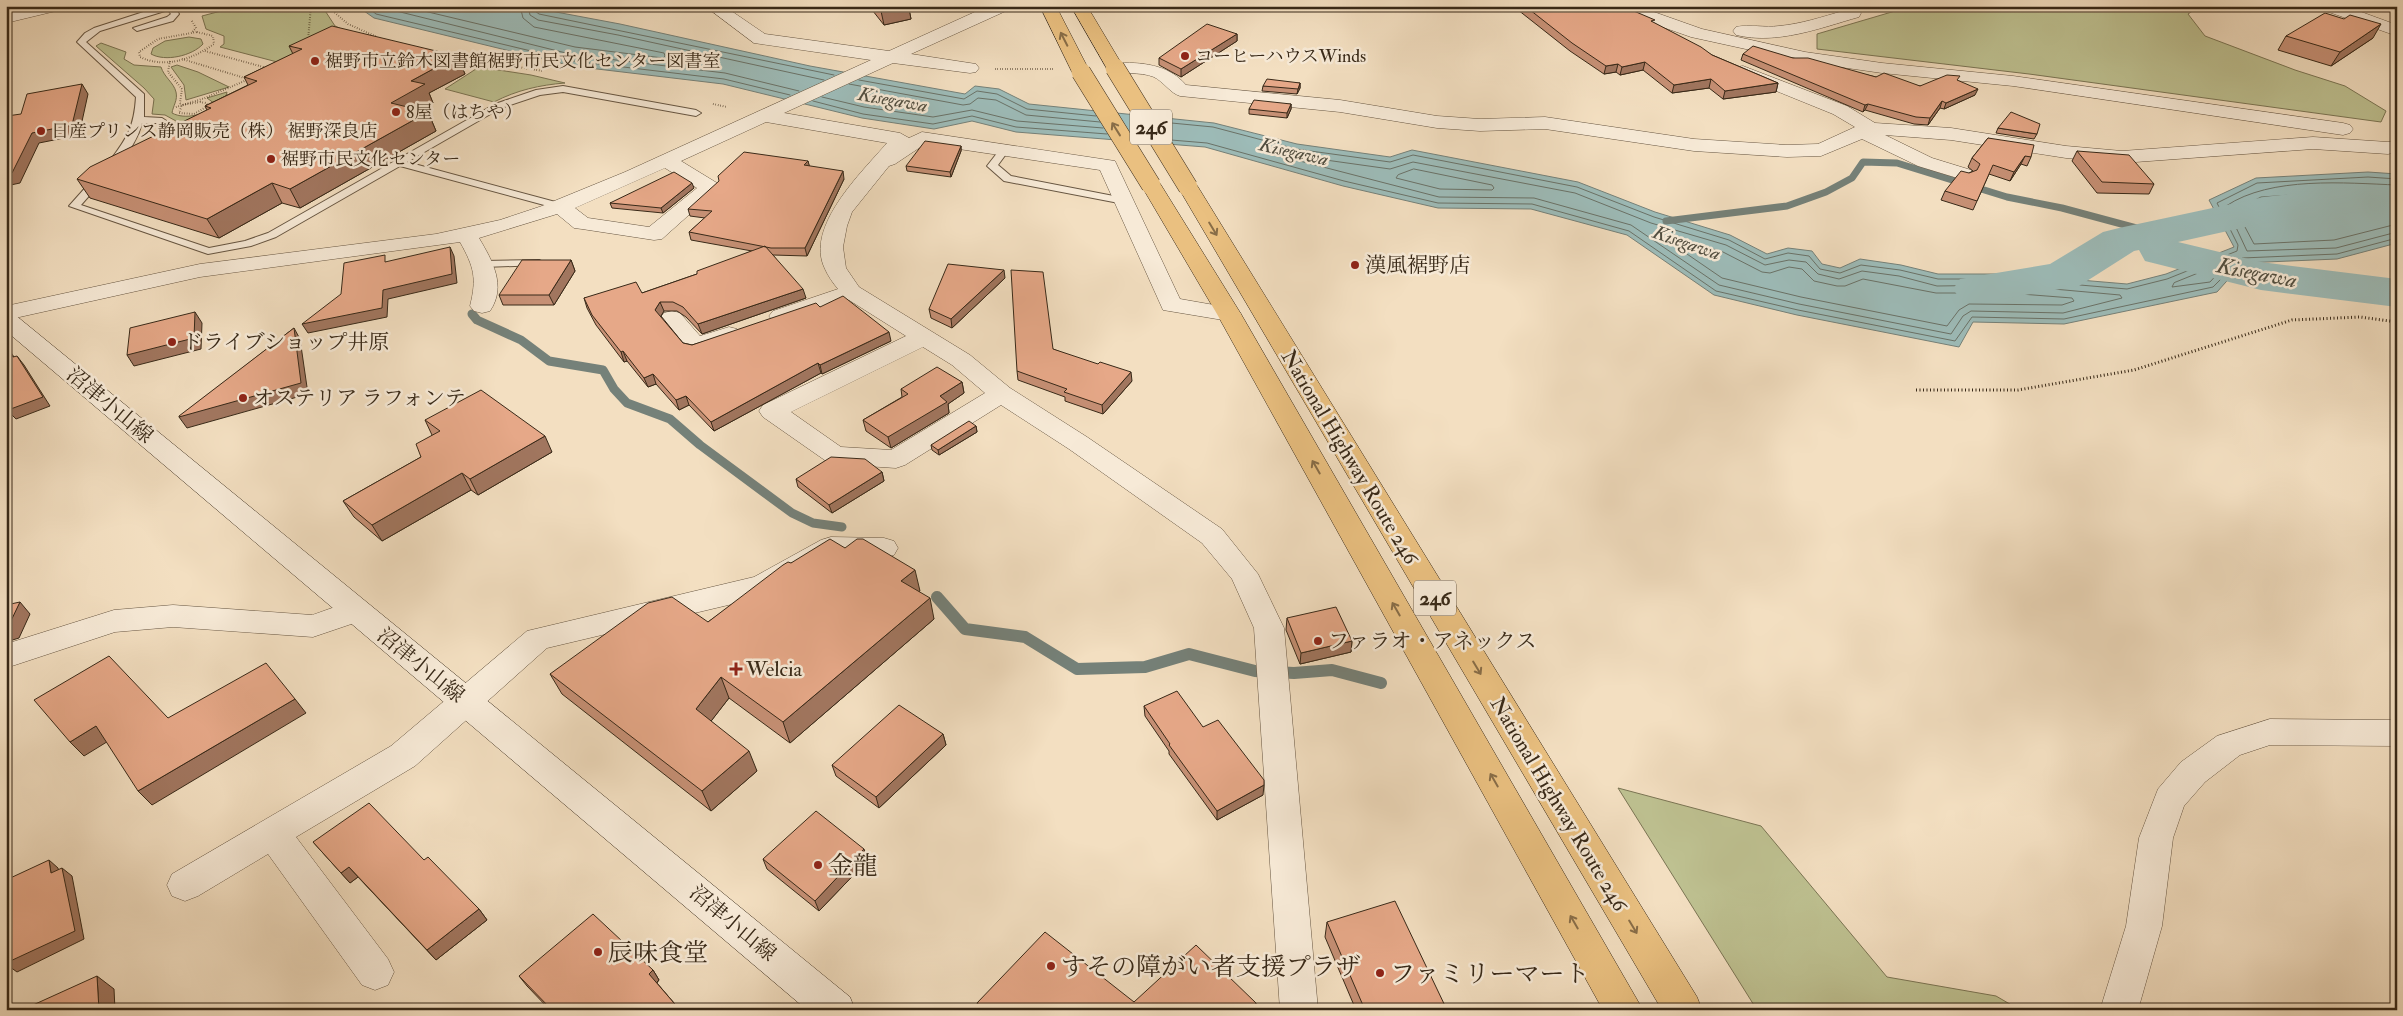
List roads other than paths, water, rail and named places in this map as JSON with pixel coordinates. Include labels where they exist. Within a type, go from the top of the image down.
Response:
[{"type":"highway","name":"National Highway Route 246","points":[[1048,6],[1081,72],[1229,314],[1624,1010]]},
{"type":"highway","name":"National Highway Route 246","points":[[1079,6],[1683,1010]]},
{"type":"street","points":[[6,18],[54,6]]},
{"type":"street","points":[[713,6],[760,39],[970,68]]},
{"type":"street","points":[[6,313],[228,266],[409,244],[466,235],[506,224],[559,206],[666,160],[1002,6]]},
{"type":"street","points":[[1620,6],[1697,33],[1805,57],[1882,68],[2013,81],[2397,137]]},
{"type":"street","points":[[1697,33],[1734,31],[1776,32],[1798,29],[1853,13],[1849,6]]},
{"type":"street","points":[[2329,6],[2397,31]]},
{"type":"street","points":[[1697,33],[1700,45],[1708,52]]},
{"type":"street","points":[[1725,62],[1833,107],[1866,130],[1925,162],[1964,174]]},
{"type":"street","points":[[1115,68],[1143,67],[1175,82],[1180,90],[1213,95],[1340,106],[1437,122],[1480,126],[1545,123],[1694,145],[1787,151],[1821,150],[1866,130],[1950,134],[2066,152],[2122,157],[2313,143],[2388,148],[2397,146]]},
{"type":"street","points":[[765,116],[900,140],[842,211],[836,226],[832,247],[835,268],[851,292],[961,360],[1001,394],[1078,443],[1212,536],[1244,574],[1269,628],[1299,1010]]},
{"type":"street","points":[[880,164],[901,153],[922,138],[1108,165],[1171,305],[1229,314]]},
{"type":"street","points":[[559,206],[582,223],[654,234],[710,187],[666,160]]},
{"type":"street","points":[[466,235],[484,264],[488,284],[482,306]]},
{"type":"street","points":[[672,318],[703,355],[755,325],[851,292]]},
{"type":"street","name":"沼津小山線","points":[[6,319],[836,1010]]},
{"type":"street","points":[[924,337],[772,412],[835,456],[896,459],[1001,394]]},
{"type":"street","points":[[185,885],[403,756],[538,639],[762,586],[831,547],[884,548]]},
{"type":"street","points":[[6,656],[114,621],[173,616],[313,626],[356,611]]},
{"type":"street","points":[[2119,1010],[2144,926],[2156,838],[2170,799],[2194,772],[2229,745],[2270,732],[2397,733]]},
{"type":"street","points":[[273,833],[375,972]]},
{"type":"lane","points":[[126,32],[170,19],[175,14],[169,6],[154,14],[94,32],[81,42],[142,96],[138,130],[127,149],[74,206],[208,250],[247,244],[272,234],[399,164],[498,106],[539,92],[563,89],[696,113]]},
{"type":"lane","points":[[86,47],[103,38]]},
{"type":"lane","points":[[140,120],[159,120],[178,132]]},
{"type":"lane","points":[[1004,150],[992,166],[1008,179],[1056,186],[1124,201]]},
{"type":"lane","points":[[399,164],[559,206]]},
{"type":"lane","points":[[484,264],[549,262]]},
{"type":"water","points":[[357,6],[524,6],[620,24],[810,66],[965,94],[975,86],[999,89],[1029,104],[1214,123],[1297,144],[1390,157],[1412,150],[1578,182],[1655,212],[1730,235],[1767,254],[1788,248],[1812,251],[1822,264],[1840,268],[1860,259],[1901,265],[1938,274],[2009,274],[2127,284],[2166,274],[2234,247],[2209,200],[2256,178],[2368,172],[2397,174],[2397,243],[2337,259],[2243,263],[2217,292],[2064,324],[1973,322],[1959,347],[1797,315],[1714,295],[1627,235],[1531,209],[1438,208],[1343,186],[1205,147],[1016,132],[972,121],[934,129],[862,118],[723,84],[572,66],[374,18]]},
{"type":"waterway","points":[[1666,221],[1787,206],[1826,192],[1852,178],[1863,162],[1897,163],[2007,197],[2062,208],[2155,233]]},
{"type":"waterway","name":"Kisegawa","points":[[1976,289],[2063,276],[2119,241],[2264,210],[2356,199],[2397,202]]},
{"type":"waterway","name":"Kisegawa","points":[[2161,251],[2261,276],[2397,293]]},
{"type":"waterway","points":[[472,314],[477,320],[521,340],[549,361],[603,370],[614,389],[627,403],[670,419],[700,445],[792,513],[813,523],[842,527]]},
{"type":"waterway","points":[[937,597],[965,629],[1025,637],[1077,669],[1145,667],[1189,654],[1255,671],[1294,673],[1332,670],[1381,683]]},
{"type":"place","name":"コーヒーハウスWinds","points":[[1185,56]]},
{"type":"place","name":"裾野市立鈴木図書館裾野市民文化センター図書室","points":[[315,61]]},
{"type":"place","name":"8屋（はちや）","points":[[396,112]]},
{"type":"place","name":"日産プリンス静岡販売（株） 裾野深良店","points":[[41,131]]},
{"type":"place","name":"裾野市民文化センター","points":[[271,159]]},
{"type":"place","name":"漢風裾野店","points":[[1355,265]]},
{"type":"place","name":"ドライブショップ井原","points":[[172,342]]},
{"type":"place","name":"オステリア ラフォンテ","points":[[243,398]]},
{"type":"place","name":"ファラオ・アネックス","points":[[1318,641]]},
{"type":"place","name":"Welcia","points":[[736,669]]},
{"type":"place","name":"金龍","points":[[818,865]]},
{"type":"place","name":"辰味食堂","points":[[598,952]]},
{"type":"place","name":"すその障がい者支援プラザ","points":[[1051,966]]},
{"type":"place","name":"ファミリーマート","points":[[1380,973]]}]
